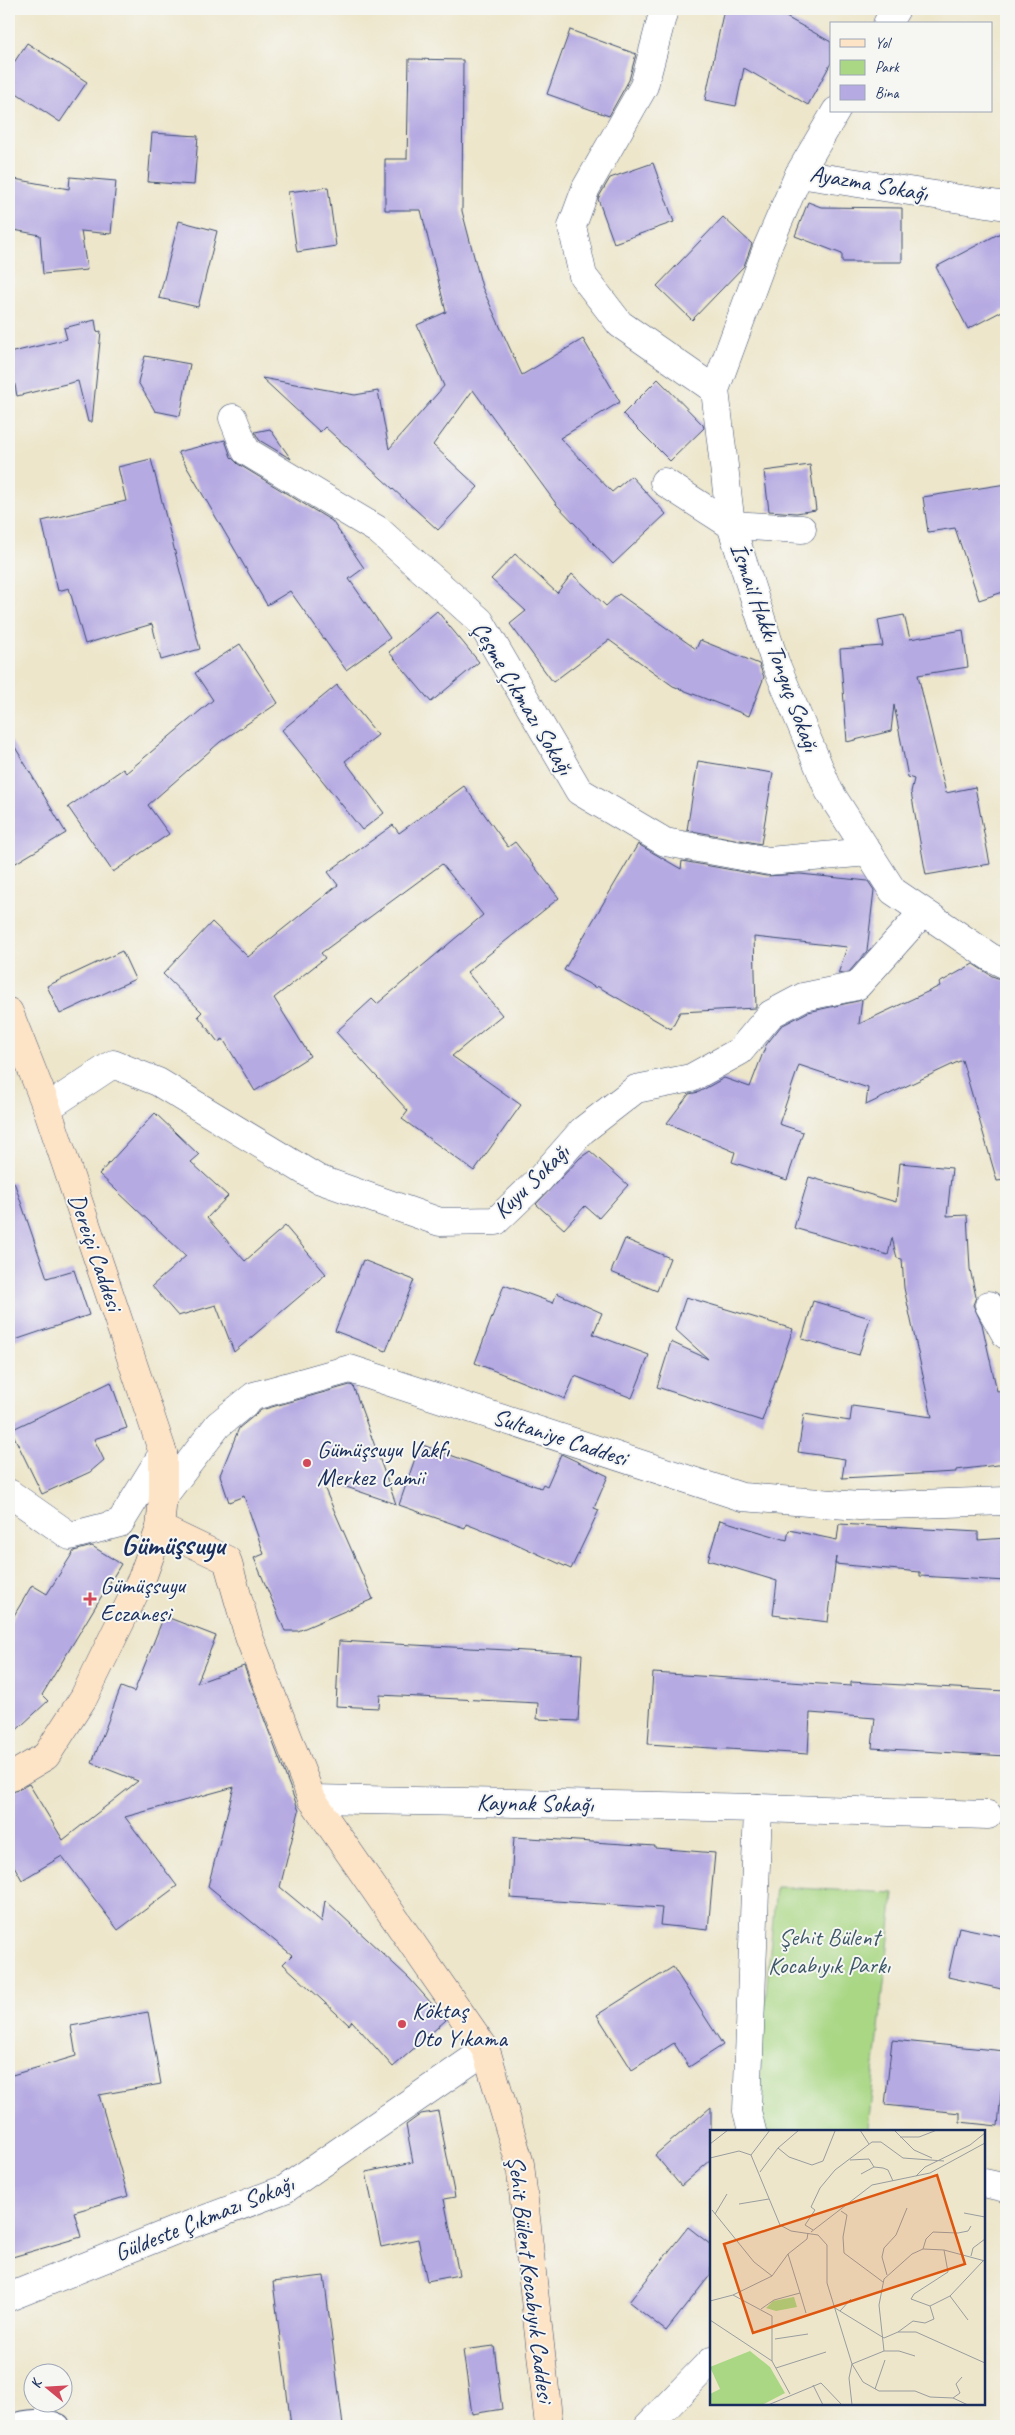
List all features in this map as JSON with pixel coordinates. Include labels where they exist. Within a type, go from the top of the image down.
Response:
[{"type":"street","points":[[664,9],[644,86],[586,188],[572,226],[583,276],[620,324],[715,390]]},
{"type":"street","points":[[888,22],[896,9]]},
{"type":"street","name":"Ayazma Sokağı","points":[[835,112],[800,174],[1006,206]]},
{"type":"street","name":"İsmail Hakkı Tonguç Sokağı","points":[[800,174],[767,248],[715,390],[732,525],[775,662],[829,792],[893,891],[990,957],[1006,965]]},
{"type":"street","name":"Çeşme Çıkmazı Sokağı","points":[[233,418],[246,451],[378,530],[480,621],[579,791],[665,842],[769,861],[868,852]]},
{"type":"street","points":[[664,482],[732,525],[802,529]]},
{"type":"street","name":"Kuyu Sokağı","points":[[47,1108],[113,1064],[158,1082],[318,1179],[440,1222],[496,1221],[540,1179],[582,1131],[636,1089],[691,1078],[740,1051],[771,1014],[803,997],[857,986],[923,912]]},
{"type":"street","name":"Dereiçi Caddesi","points":[[9,1012],[47,1108],[163,1453],[163,1497],[160,1528],[142,1578],[84,1697],[46,1756],[9,1778]]},
{"type":"street","points":[[989,1306],[1006,1335]]},
{"type":"street","name":"Sultaniye Caddesi","points":[[163,1497],[218,1426],[254,1396],[350,1369],[742,1497],[860,1506],[1006,1501]]},
{"type":"street","points":[[9,1493],[70,1536],[120,1523],[163,1453]]},
{"type":"street","name":"Şehit Bülent Kocabıyık Caddesi","points":[[160,1528],[227,1560],[249,1637],[312,1799],[486,2050],[520,2164],[549,2426]]},
{"type":"street","name":"Kaynak Sokağı","points":[[312,1799],[758,1808],[988,1815]]},
{"type":"street","points":[[752,2130],[747,2112],[758,1808]]},
{"type":"street","name":"Güldeste Çıkmazı Sokağı","points":[[9,2297],[176,2230],[285,2190],[486,2050]]},
{"type":"street","points":[[985,2183],[1006,2188]]},
{"type":"street","points":[[648,2426],[710,2362]]},
{"type":"lane","points":[[14,2426],[22,2422],[52,2423],[58,2426]]},
{"type":"green space","name":"Şehit Bülent Kocabıyık Parkı","points":[[776,1887],[894,1893],[868,2128],[866,2130],[758,2130],[754,2123]]},
{"type":"building","points":[[724,9],[788,9],[786,17],[830,41],[830,65],[808,105],[744,68],[736,106],[705,100]]},
{"type":"building","points":[[570,30],[636,54],[629,80],[609,116],[547,94]]},
{"type":"building","points":[[27,43],[87,82],[60,122],[9,88],[9,70]]},
{"type":"building","points":[[409,59],[463,60],[462,211],[482,287],[522,375],[583,339],[620,402],[560,438],[612,492],[631,476],[666,514],[613,564],[557,505],[473,390],[433,445],[478,487],[438,530],[325,427],[320,432],[262,378],[355,395],[378,391],[389,449],[444,386],[417,325],[446,312],[421,210],[385,210],[385,159],[407,159]]},
{"type":"building","points":[[152,133],[198,136],[194,185],[148,182]]},
{"type":"building","points":[[653,163],[674,222],[614,243],[598,199],[610,178]]},
{"type":"building","points":[[70,177],[116,181],[111,234],[81,231],[87,270],[43,274],[40,235],[9,229],[9,178],[69,189]]},
{"type":"building","points":[[328,187],[336,246],[297,252],[288,192]]},
{"type":"building","points":[[808,202],[821,207],[902,208],[902,262],[842,262],[842,254],[795,236]]},
{"type":"building","points":[[723,217],[752,244],[744,266],[692,320],[657,286]]},
{"type":"building","points":[[179,221],[217,231],[198,307],[159,298]]},
{"type":"building","points":[[1006,230],[1006,309],[968,329],[936,267]]},
{"type":"building","points":[[95,320],[97,332],[101,331],[92,422],[88,422],[78,381],[17,396],[9,353],[67,339],[64,328]]},
{"type":"building","points":[[145,356],[190,364],[180,416],[155,411],[138,382]]},
{"type":"building","points":[[658,379],[704,428],[670,461],[623,414]]},
{"type":"building","points":[[270,429],[291,459],[259,440],[255,432]]},
{"type":"building","points":[[225,440],[231,457],[238,464],[332,521],[364,568],[349,579],[390,638],[346,670],[290,591],[267,605],[178,452]]},
{"type":"building","points":[[151,459],[200,649],[161,660],[152,624],[85,644],[69,588],[58,591],[42,521],[126,501],[118,467]]},
{"type":"building","points":[[810,465],[816,510],[796,513],[769,511],[764,471]]},
{"type":"building","points":[[1006,484],[1006,591],[979,600],[955,528],[928,532],[923,497]]},
{"type":"building","points":[[515,554],[557,593],[572,574],[606,606],[619,594],[696,649],[700,640],[759,664],[764,677],[749,716],[673,686],[609,640],[553,682],[510,624],[526,611],[491,579]]},
{"type":"building","points":[[437,611],[479,662],[431,702],[389,652]]},
{"type":"building","points":[[904,615],[910,639],[963,630],[968,667],[918,675],[946,793],[975,787],[990,864],[926,875],[911,792],[914,779],[908,777],[894,705],[891,731],[847,742],[840,649],[883,646],[878,620]]},
{"type":"building","points":[[240,644],[278,703],[220,742],[148,805],[169,834],[113,872],[68,807],[123,769],[126,773],[213,700],[195,673]]},
{"type":"building","points":[[337,685],[378,735],[345,761],[384,813],[362,830],[282,730]]},
{"type":"building","points":[[9,737],[66,833],[9,867]]},
{"type":"building","points":[[698,761],[773,773],[761,844],[687,830]]},
{"type":"building","points":[[464,786],[508,847],[515,842],[559,898],[467,972],[502,1015],[452,1056],[521,1105],[474,1171],[402,1119],[408,1111],[336,1032],[372,999],[377,1004],[483,915],[442,864],[321,953],[325,958],[274,998],[310,1056],[255,1091],[223,1039],[218,1042],[198,1016],[202,1012],[163,974],[212,922],[248,957],[338,885],[328,872],[393,825],[399,833]]},
{"type":"building","points":[[638,844],[681,869],[682,861],[766,876],[800,874],[868,881],[874,890],[867,951],[849,972],[838,974],[847,947],[754,937],[756,1008],[680,1012],[671,1029],[597,986],[596,988],[564,970]]},
{"type":"building","points":[[122,951],[135,979],[60,1014],[47,986]]},
{"type":"building","points":[[973,964],[992,976],[1006,981],[1006,1180],[997,1181],[962,1060],[866,1105],[868,1088],[799,1065],[779,1124],[803,1132],[787,1180],[732,1162],[735,1152],[667,1123],[689,1094],[699,1092],[724,1078],[750,1087],[766,1045],[781,1026],[808,1012],[862,1000],[859,1024],[940,986],[939,983]]},
{"type":"building","points":[[155,1113],[199,1155],[191,1162],[228,1196],[207,1218],[245,1261],[285,1226],[326,1274],[234,1352],[216,1305],[178,1316],[152,1286],[186,1256],[99,1174]]},
{"type":"building","points":[[590,1151],[628,1185],[599,1218],[585,1206],[564,1229],[536,1204],[580,1158]]},
{"type":"building","points":[[900,1163],[952,1168],[947,1216],[967,1215],[970,1269],[976,1297],[973,1305],[982,1324],[997,1391],[1006,1390],[1006,1464],[956,1470],[956,1472],[842,1478],[845,1459],[798,1452],[804,1414],[850,1421],[852,1406],[932,1417],[904,1288],[902,1259],[897,1258],[892,1238],[888,1255],[794,1228],[809,1177],[896,1202]]},
{"type":"building","points":[[14,1182],[47,1278],[74,1270],[89,1315],[9,1342],[9,1183]]},
{"type":"building","points":[[625,1239],[670,1258],[657,1291],[611,1272]]},
{"type":"building","points":[[363,1260],[414,1280],[386,1351],[335,1331]]},
{"type":"building","points":[[504,1285],[553,1303],[557,1293],[602,1313],[593,1334],[649,1355],[632,1398],[575,1376],[565,1399],[475,1363]]},
{"type":"building","points":[[686,1297],[793,1329],[762,1421],[657,1387],[671,1342],[708,1359],[675,1329]]},
{"type":"building","points":[[813,1301],[870,1318],[859,1355],[802,1339]]},
{"type":"building","points":[[111,1382],[127,1428],[94,1439],[104,1460],[90,1472],[42,1494],[11,1430]]},
{"type":"building","points":[[350,1385],[353,1386],[396,1504],[320,1478],[373,1599],[298,1631],[285,1631],[254,1558],[264,1554],[244,1496],[229,1502],[220,1475],[239,1428],[261,1410]]},
{"type":"building","points":[[420,1444],[541,1488],[543,1484],[547,1486],[561,1454],[608,1476],[594,1508],[599,1510],[571,1569],[510,1541],[466,1524],[465,1528],[399,1505]]},
{"type":"building","points":[[720,1520],[787,1540],[789,1530],[837,1540],[839,1524],[978,1532],[978,1540],[1006,1538],[1006,1581],[920,1576],[920,1572],[835,1564],[828,1622],[773,1615],[777,1581],[708,1560]]},
{"type":"building","points":[[92,1546],[121,1564],[42,1695],[48,1701],[9,1737],[9,1624],[32,1585],[47,1594],[74,1551]]},
{"type":"building","points":[[164,1616],[216,1636],[197,1683],[244,1666],[299,1811],[280,1887],[322,1922],[325,1900],[409,1978],[446,2020],[393,2067],[352,2021],[349,2025],[283,1964],[292,1955],[208,1886],[234,1787],[125,1817],[177,1886],[118,1930],[62,1856],[22,1880],[9,1857],[9,1794],[29,1784],[63,1840],[138,1781],[92,1763],[121,1687],[134,1692]]},
{"type":"building","points":[[339,1641],[582,1654],[578,1721],[537,1719],[538,1703],[380,1695],[379,1708],[336,1706]]},
{"type":"building","points":[[653,1673],[851,1686],[851,1682],[1006,1691],[1006,1756],[872,1748],[875,1718],[810,1713],[808,1754],[648,1744]]},
{"type":"building","points":[[514,1837],[655,1846],[655,1848],[715,1853],[708,1930],[660,1925],[662,1908],[510,1898]]},
{"type":"building","points":[[959,1927],[1006,1937],[1006,1990],[948,1977]]},
{"type":"building","points":[[673,1967],[723,2045],[689,2067],[674,2043],[632,2070],[597,2015]]},
{"type":"building","points":[[148,2012],[161,2084],[99,2095],[128,2196],[74,2212],[81,2237],[9,2258],[9,2076],[76,2056],[71,2026]]},
{"type":"building","points":[[892,2040],[1005,2051],[998,2126],[960,2122],[960,2113],[885,2105]]},
{"type":"building","points":[[711,2107],[710,2161],[681,2186],[655,2155]]},
{"type":"building","points":[[438,2111],[455,2197],[444,2199],[459,2275],[427,2281],[418,2239],[381,2247],[366,2172],[413,2162],[406,2125],[421,2114]]},
{"type":"building","points":[[688,2227],[710,2244],[710,2275],[666,2331],[629,2302]]},
{"type":"building","points":[[324,2276],[343,2426],[291,2426],[273,2282]]},
{"type":"building","points":[[494,2346],[502,2409],[472,2414],[463,2350]]},
{"type":"place","name":"Gümüşsuyu Vakfı Merkez Camii","points":[[307,1463]]},
{"type":"place","name":"Gümüşsuyu Eczanesi","points":[[90,1599]]},
{"type":"place","name":"Köktaş Oto Yıkama","points":[[402,2024]]},
{"type":"district","name":"Gümüşsuyu","points":[[173,1544]]}]
